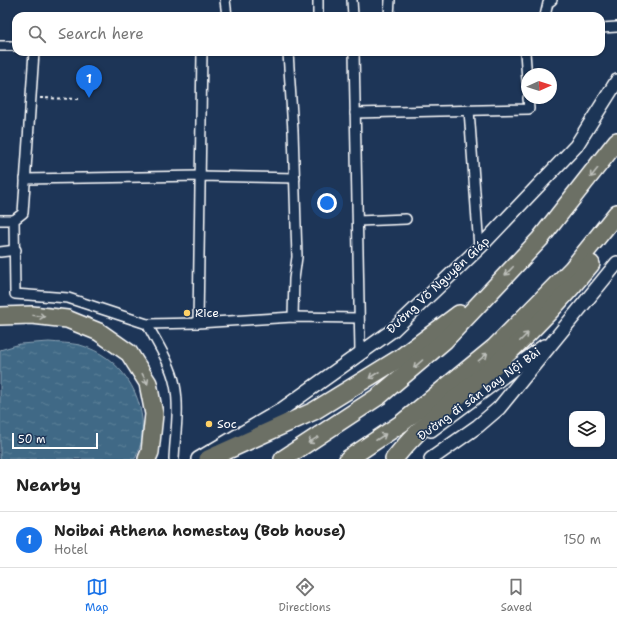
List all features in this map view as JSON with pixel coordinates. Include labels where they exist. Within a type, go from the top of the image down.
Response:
[{"type":"highway","points":[[283,459],[379,396],[445,340],[540,239],[617,141]]},
{"type":"highway","points":[[348,459],[402,423],[495,347],[572,269],[617,213]]},
{"type":"highway","points":[[396,456],[447,405],[506,356],[565,296],[617,228]]},
{"type":"highway","points":[[208,459],[314,411],[400,358],[486,295]]},
{"type":"highway","points":[[0,316],[32,315],[67,319],[99,332],[129,352],[148,383],[154,414],[148,459]]},
{"type":"main road","name":"Đường Võ Nguyên Giáp","points":[[198,459],[281,410],[360,352],[393,330],[479,248],[576,146],[617,82]]},
{"type":"main road","points":[[432,459],[478,426],[499,408],[617,263]]},
{"type":"main road","name":"Đường đi sân bay Nội Bài","points":[[396,456],[560,334]]},
{"type":"street","points":[[225,0],[226,12]]},
{"type":"street","points":[[318,0],[318,12]]},
{"type":"street","points":[[352,0],[353,12]]},
{"type":"street","points":[[389,12],[390,0]]},
{"type":"street","points":[[546,12],[548,3],[552,0]]},
{"type":"street","points":[[605,28],[617,27]]},
{"type":"street","points":[[0,46],[12,46]]},
{"type":"street","points":[[0,220],[14,220],[23,213],[34,56]]},
{"type":"street","points":[[198,324],[202,56]]},
{"type":"street","points":[[288,56],[297,257],[294,279],[293,317]]},
{"type":"street","points":[[354,56],[359,285],[358,318],[360,352]]},
{"type":"street","points":[[525,56],[526,68]]},
{"type":"street","points":[[355,113],[529,109],[529,104]]},
{"type":"street","points":[[469,110],[479,248]]},
{"type":"street","points":[[25,179],[200,176],[294,178]]},
{"type":"street","points":[[358,221],[406,219]]},
{"type":"street","points":[[14,220],[16,250],[15,294],[68,298],[147,324],[198,324],[293,317],[358,318]]},
{"type":"street","points":[[0,252],[16,250]]},
{"type":"street","points":[[147,324],[175,384],[177,398],[174,459]]},
{"type":"path","points":[[31,98],[79,99]]},
{"type":"water","points":[[49,342],[80,345],[94,350],[107,358],[128,379],[140,406],[142,421],[140,448],[135,459],[0,459],[0,350],[20,344]]},
{"type":"place","name":"Noibai Athena homestay (Bob house)","points":[[89,98]]},
{"type":"place","name":"Rice","points":[[187,313]]},
{"type":"place","name":"Soc","points":[[209,424]]}]
